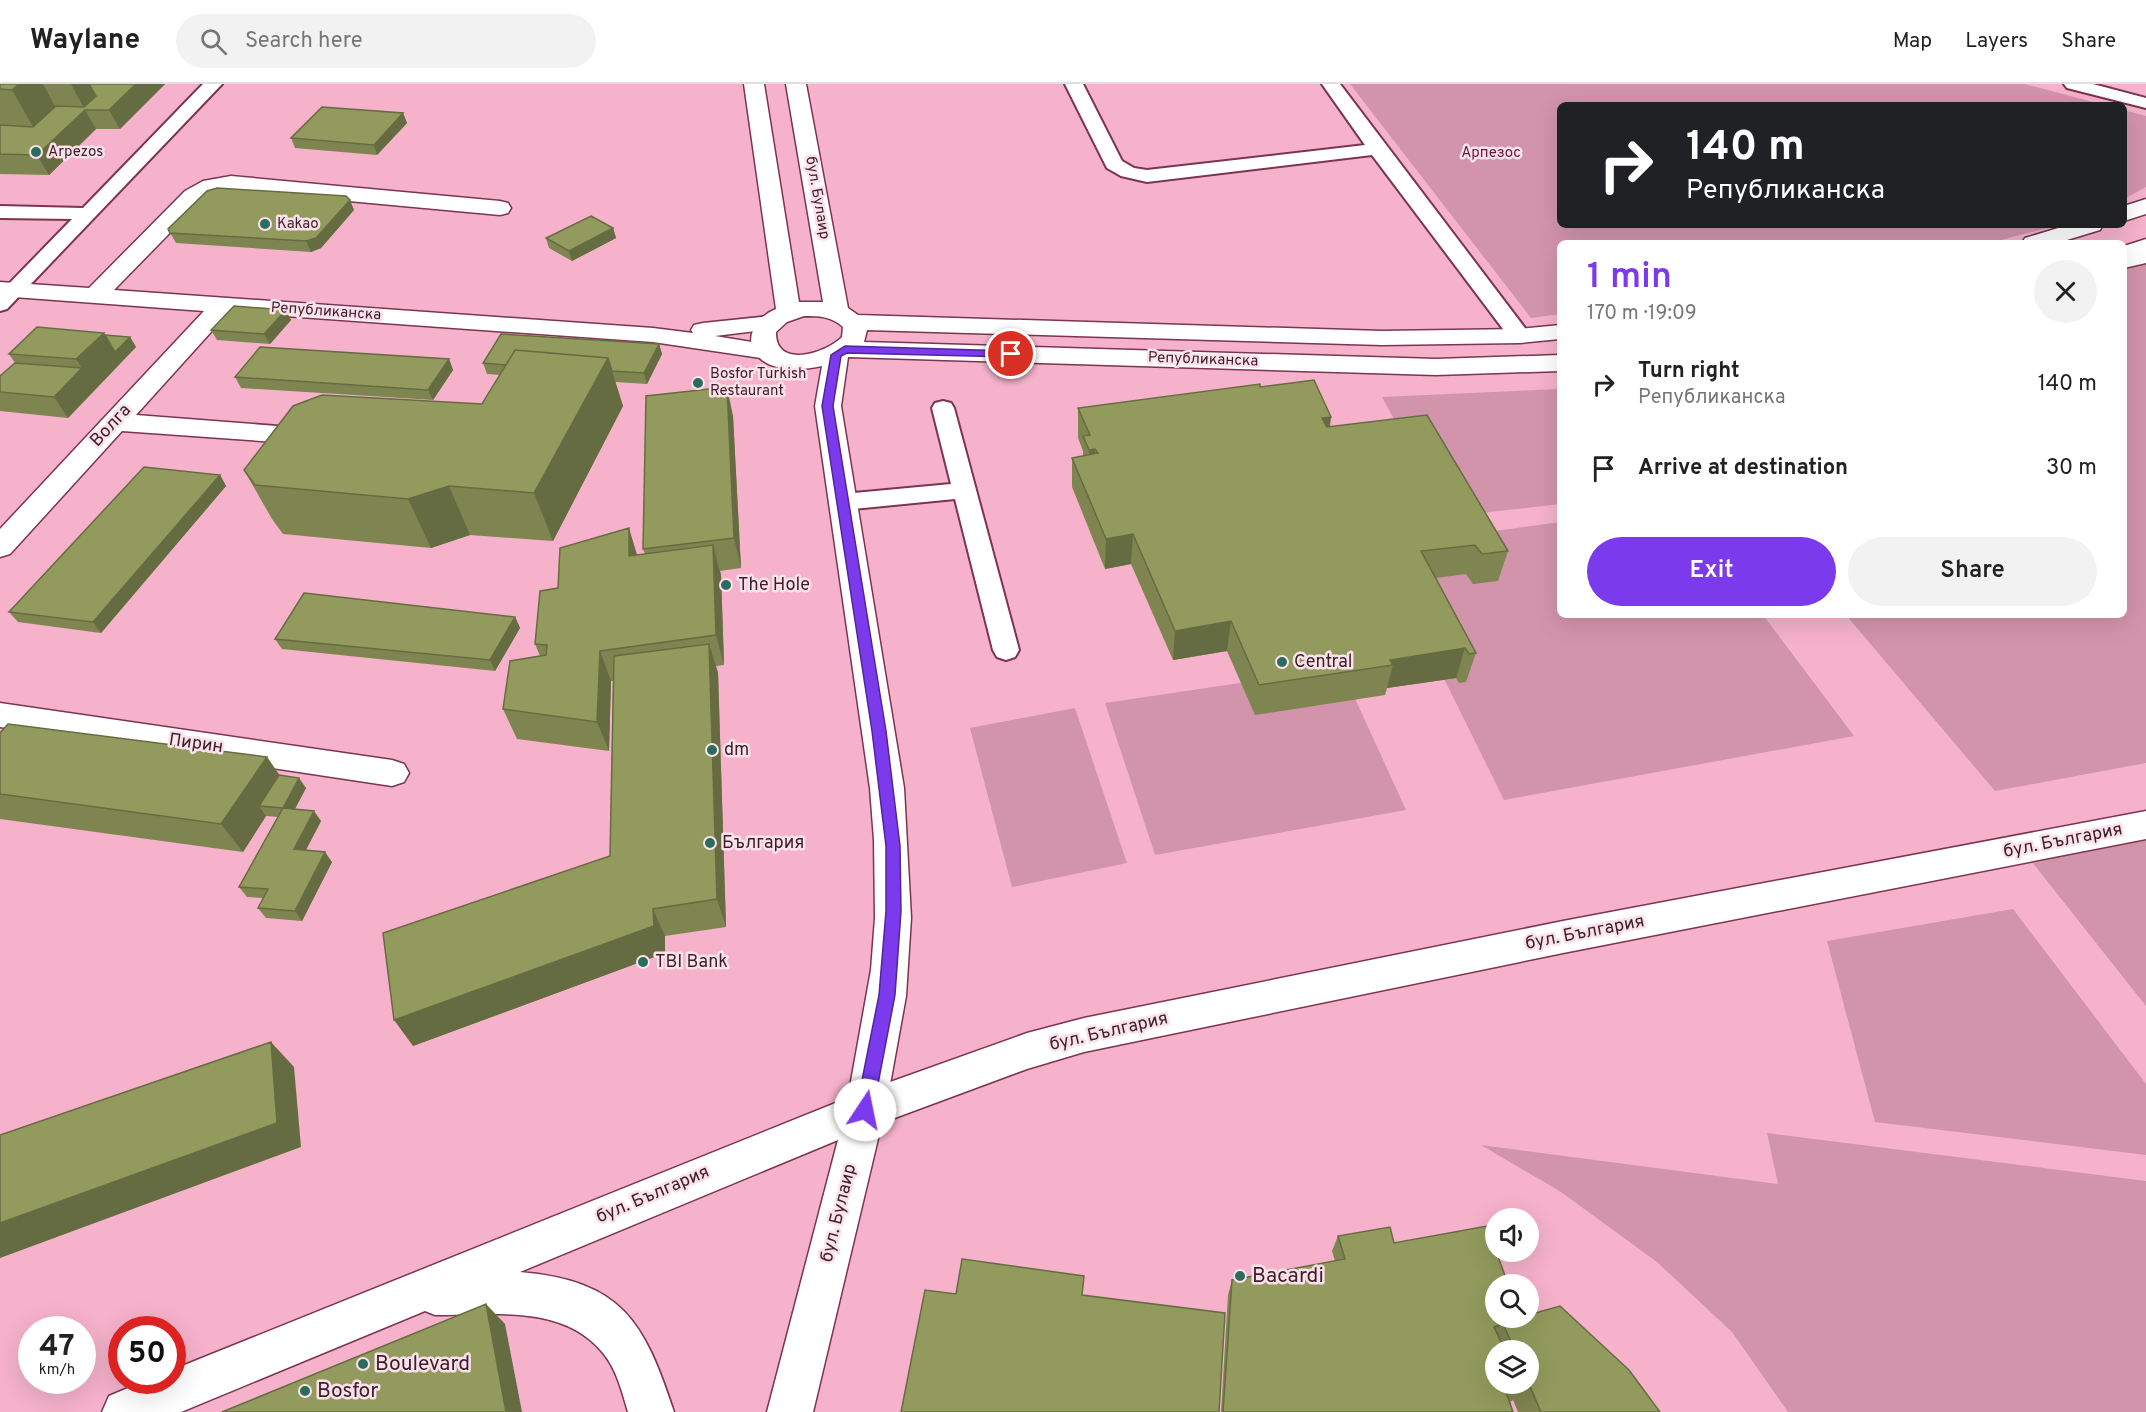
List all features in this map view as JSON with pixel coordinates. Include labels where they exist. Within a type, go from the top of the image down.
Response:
[{"type":"main road","points":[[754,84],[779,318],[762,338],[767,351]]},
{"type":"main road","name":"бул. Булаир","points":[[790,1412],[865,1110],[887,995],[894,911],[893,846],[879,731],[828,406],[841,352],[854,339],[855,327],[845,317],[796,84]]},
{"type":"main road","points":[[95,296],[193,196],[211,186],[231,183],[500,208]]},
{"type":"main road","points":[[2127,213],[2146,206]]},
{"type":"main road","points":[[2043,240],[2082,228]]},
{"type":"main road","points":[[2127,253],[2146,246]]},
{"type":"main road","points":[[2127,260],[2146,256]]},
{"type":"main road","name":"Републиканска","points":[[5,295],[95,296],[653,335],[767,351],[786,361],[799,362],[818,361],[841,352],[1436,367],[1548,364]]},
{"type":"main road","name":"Волга","points":[[0,547],[223,305]]},
{"type":"main road","name":"Републиканска","points":[[653,335],[779,318],[814,308],[845,317],[1382,338],[1520,336],[1557,332]]},
{"type":"main road","points":[[1520,336],[1548,364]]},
{"type":"main road","name":"бул. Булаир","points":[[799,362],[828,406]]},
{"type":"main road","points":[[115,422],[347,439]]},
{"type":"main road","name":"Пирин","points":[[0,715],[392,773]]},
{"type":"main road","name":"бул. България","points":[[125,1412],[422,1293],[699,1176],[865,1110],[1027,1051],[1084,1035],[1574,935],[2146,825]]},
{"type":"main road","points":[[422,1293],[519,1293],[567,1299],[596,1313],[616,1333],[638,1369],[651,1412]]},
{"type":"lane","points":[[5,295],[89,214],[213,84]]},
{"type":"lane","points":[[1074,84],[1114,164],[1128,172],[1147,176],[1377,149]]},
{"type":"lane","points":[[1331,84],[1377,149],[1520,336]]},
{"type":"lane","points":[[2073,84],[2146,103]]},
{"type":"lane","points":[[0,212],[89,214]]},
{"type":"lane","points":[[943,408],[1006,650]]},
{"type":"lane","points":[[843,502],[966,490]]},
{"type":"green space","name":"Арпезос","points":[[1350,84],[2025,84],[2093,102],[1557,102],[1557,228],[2048,228],[2001,240],[1557,240],[1557,314],[1531,318]]},
{"type":"green space","points":[[2127,111],[2146,116],[2146,187],[2127,197]]},
{"type":"green space","points":[[2146,258],[2146,763],[1995,791],[1849,618],[2127,618],[2127,263]]},
{"type":"green space","points":[[1557,389],[1557,504],[1447,517],[1382,397]]},
{"type":"green space","points":[[1557,522],[1557,618],[1765,618],[1854,736],[1504,800],[1379,547]]},
{"type":"green space","points":[[1341,668],[1406,810],[1155,855],[1105,703]]},
{"type":"green space","points":[[1075,708],[1127,863],[1012,887],[970,728]]},
{"type":"green space","points":[[2146,832],[2146,1006],[2024,852]]},
{"type":"green space","points":[[2013,909],[2146,1084],[2146,1155],[1875,1122],[1827,941]]},
{"type":"green space","points":[[1767,1133],[2146,1181],[2146,1412],[1788,1412],[1732,1332],[1657,1262],[1561,1192],[1481,1145],[1778,1184]]},
{"type":"building","points":[[0,84],[19,84],[12,90],[0,89]]},
{"type":"building","points":[[89,84],[136,84],[109,110],[85,110],[37,155],[0,154],[0,125],[33,127],[56,106],[84,107],[96,96]]},
{"type":"building","points":[[322,107],[403,113],[374,145],[291,138]]},
{"type":"building","name":"Kakao","points":[[217,188],[346,196],[350,200],[316,238],[306,241],[170,233],[168,229],[207,191]]},
{"type":"building","points":[[591,216],[613,228],[569,251],[546,238]]},
{"type":"building","points":[[234,306],[286,310],[264,334],[211,330]]},
{"type":"building","points":[[37,327],[104,333],[76,359],[9,354]]},
{"type":"building","points":[[501,334],[659,344],[644,373],[612,371],[608,358],[515,350],[506,365],[483,363]]},
{"type":"building","points":[[105,335],[130,337],[115,352]]},
{"type":"building","points":[[260,347],[449,359],[428,390],[235,377]]},
{"type":"building","points":[[515,350],[608,358],[534,493],[449,486],[408,499],[255,485],[244,470],[293,406],[322,395],[482,404]]},
{"type":"building","points":[[15,363],[82,368],[54,397],[0,392],[0,376]]},
{"type":"building","points":[[1314,380],[1331,417],[1322,418],[1327,427],[1427,415],[1508,551],[1482,554],[1475,545],[1421,551],[1476,653],[1469,654],[1465,648],[1390,660],[1393,665],[1259,685],[1231,621],[1175,631],[1133,534],[1106,539],[1072,458],[1098,453],[1095,449],[1089,450],[1083,436],[1090,435],[1078,408],[1260,384],[1260,387]]},
{"type":"building","points":[[727,387],[734,538],[643,549],[646,396]]},
{"type":"building","points":[[144,467],[220,475],[93,622],[9,612]]},
{"type":"building","points":[[629,528],[629,556],[713,545],[716,635],[600,651],[597,722],[503,709],[510,661],[546,655],[547,645],[535,644],[540,591],[558,588],[560,548]]},
{"type":"building","points":[[304,593],[515,617],[490,660],[275,639]]},
{"type":"building","points":[[709,644],[717,899],[653,909],[654,926],[394,1020],[383,933],[610,856],[614,656]]},
{"type":"building","points":[[8,724],[267,757],[221,824],[0,794],[0,733]]},
{"type":"building","points":[[279,775],[299,778],[283,808],[259,806]]},
{"type":"building","points":[[283,808],[314,811],[294,849],[325,852],[295,911],[258,908],[268,889],[239,887]]},
{"type":"building","points":[[271,1042],[277,1123],[0,1223],[0,1135]]},
{"type":"building","points":[[1485,1226],[1485,1262],[1500,1262],[1504,1274],[1485,1274],[1485,1328],[1494,1328],[1500,1340],[1485,1340],[1485,1394],[1507,1394],[1513,1412],[1223,1412],[1232,1280],[1345,1259],[1338,1236],[1390,1227],[1394,1243]]},
{"type":"building","points":[[962,1259],[1084,1276],[1082,1295],[1225,1313],[1219,1412],[901,1412],[925,1290],[956,1294]]},
{"type":"building","points":[[486,1304],[506,1412],[222,1412]]},
{"type":"building","points":[[1560,1306],[1629,1370],[1660,1412],[1541,1412],[1533,1394],[1539,1394],[1539,1340],[1510,1340],[1505,1328],[1539,1328],[1539,1312]]},
{"type":"place","name":"Arpezos","points":[[36,152]]},
{"type":"place","name":"Kakao","points":[[265,224]]},
{"type":"place","name":"Bosfor Turkish Restaurant","points":[[698,383]]},
{"type":"place","name":"The Hole","points":[[726,585]]},
{"type":"place","name":"Central","points":[[1282,662]]},
{"type":"place","name":"dm","points":[[712,750]]},
{"type":"place","name":"България","points":[[710,843]]},
{"type":"place","name":"TBI Bank","points":[[643,962]]},
{"type":"place","name":"Bacardi","points":[[1240,1276]]},
{"type":"place","name":"Boulevard","points":[[363,1364]]},
{"type":"place","name":"Bosfor","points":[[305,1391]]},
{"type":"route","points":[[865,1110],[887,995],[894,911],[893,846],[879,731],[828,406],[836,355],[845,349],[1011,354]]}]
